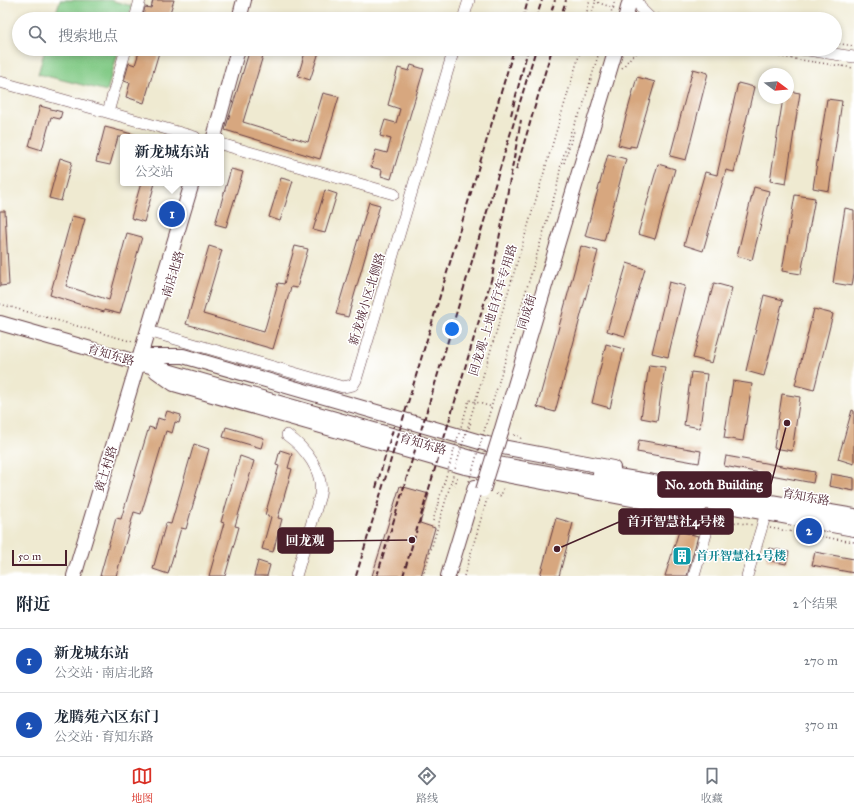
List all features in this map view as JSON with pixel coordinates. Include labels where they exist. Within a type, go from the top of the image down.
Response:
[{"type":"main road","points":[[241,12],[244,0]]},
{"type":"main road","points":[[249,12],[252,0]]},
{"type":"main road","points":[[627,12],[630,0]]},
{"type":"main road","points":[[206,134],[228,56]]},
{"type":"main road","points":[[215,134],[236,56]]},
{"type":"main road","name":"同成街","points":[[458,576],[482,491],[493,434],[604,56]]},
{"type":"main road","name":"同成街","points":[[493,434],[614,56]]},
{"type":"main road","name":"南店北路","points":[[143,359],[191,186]]},
{"type":"main road","name":"南店北路","points":[[143,359],[155,332],[199,186]]},
{"type":"main road","name":"育知东路","points":[[0,314],[143,359],[482,460],[719,499],[854,516]]},
{"type":"main road","name":"育知东路","points":[[0,323],[143,359]]},
{"type":"main road","name":"黄土村路","points":[[74,576],[143,359]]},
{"type":"main road","name":"黄土村路","points":[[82,576],[143,359]]},
{"type":"main road","name":"同成街","points":[[448,576],[482,491]]},
{"type":"main road","name":"育知东路","points":[[719,499],[766,513],[854,529]]},
{"type":"street","points":[[137,12],[140,0]]},
{"type":"street","points":[[465,12],[469,0]]},
{"type":"street","points":[[637,0],[642,10],[646,12]]},
{"type":"street","points":[[842,55],[854,57]]},
{"type":"street","points":[[108,112],[124,56]]},
{"type":"street","name":"新龙城小区北侧路","points":[[155,332],[343,387],[348,387],[355,383],[452,56]]},
{"type":"street","points":[[591,131],[604,101],[620,56]]},
{"type":"street","points":[[0,82],[185,134]]},
{"type":"street","points":[[224,145],[394,194]]},
{"type":"street","points":[[287,434],[299,443],[310,456],[321,484],[320,495],[296,576]]},
{"type":"street","points":[[747,576],[766,513]]},
{"type":"street","points":[[694,576],[706,534]]},
{"type":"path","points":[[587,12],[590,0]]},
{"type":"path","points":[[592,12],[595,0],[616,9],[615,0]]},
{"type":"path","points":[[842,44],[854,46]]},
{"type":"path","name":"回龙观-上地自行车专用路","points":[[423,576],[579,56]]},
{"type":"path","points":[[464,576],[493,434],[492,407],[557,187],[561,164],[571,131],[582,109],[598,56]]},
{"type":"path","points":[[775,56],[854,68]]},
{"type":"path","points":[[564,164],[574,131]]},
{"type":"path","name":"育知东路","points":[[0,304],[129,340]]},
{"type":"path","points":[[433,521],[469,400],[492,407]]},
{"type":"path","points":[[469,430],[471,422]]},
{"type":"path","name":"育知东路","points":[[456,430],[471,435]]},
{"type":"path","points":[[493,434],[521,437],[520,442]]},
{"type":"path","points":[[455,486],[459,474]]},
{"type":"path","points":[[482,491],[501,496],[505,484]]},
{"type":"green space","points":[[60,0],[110,0],[132,6],[130,12],[56,12]]},
{"type":"green space","points":[[43,56],[117,56],[107,91],[38,74]]},
{"type":"building","points":[[153,0],[174,0],[170,12],[144,12],[145,7],[151,8]]},
{"type":"building","points":[[138,56],[158,56],[144,103],[126,97],[130,83],[124,81],[129,63],[135,65]]},
{"type":"building","points":[[248,56],[263,56],[243,122],[308,142],[323,93],[339,97],[320,159],[225,130]]},
{"type":"building","points":[[304,56],[318,56],[310,80],[298,76]]},
{"type":"building","points":[[411,65],[424,69],[391,179],[381,176],[382,170],[371,167],[376,150],[387,153],[391,139],[380,136],[385,120],[396,123],[400,109],[388,105],[398,68],[409,71]]},
{"type":"building","points":[[693,69],[708,73],[686,160],[670,156]]},
{"type":"building","points":[[637,77],[655,82],[636,147],[630,146],[630,148],[618,145]]},
{"type":"building","points":[[738,83],[754,87],[734,172],[726,170],[703,251],[684,245],[705,172],[717,175]]},
{"type":"building","points":[[794,92],[800,93],[786,184],[770,181],[782,104],[794,104]]},
{"type":"building","points":[[827,99],[842,101],[829,191],[813,188]]},
{"type":"building","points":[[40,106],[62,112],[60,119],[51,117],[42,150],[29,146]]},
{"type":"building","points":[[105,127],[132,134],[120,134],[110,165],[96,162]]},
{"type":"building","points":[[608,154],[626,159],[604,241],[585,236]]},
{"type":"building","points":[[60,158],[72,162],[61,201],[49,198]]},
{"type":"building","points":[[658,164],[675,169],[655,239],[638,234]]},
{"type":"building","points":[[231,169],[243,172],[226,227],[215,224]]},
{"type":"building","points":[[281,178],[293,181],[280,221],[269,217]]},
{"type":"building","points":[[140,186],[154,186],[144,222],[131,218]]},
{"type":"building","points":[[754,187],[769,191],[752,260],[737,256]]},
{"type":"building","points":[[325,190],[337,194],[325,233],[313,230]]},
{"type":"building","points":[[795,195],[815,198],[801,274],[782,271]]},
{"type":"building","points":[[369,202],[380,205],[348,317],[336,314]]},
{"type":"building","points":[[845,208],[854,210],[854,274],[852,286],[833,283]]},
{"type":"building","points":[[0,211],[5,211],[9,285],[0,286]]},
{"type":"building","points":[[72,216],[85,219],[66,286],[109,300],[127,233],[142,237],[120,314],[104,310],[104,312],[50,295]]},
{"type":"building","points":[[209,246],[222,250],[203,314],[264,332],[278,283],[284,284],[295,246],[308,249],[297,288],[291,287],[273,349],[186,324]]},
{"type":"building","points":[[581,246],[598,251],[555,412],[537,407]]},
{"type":"building","points":[[627,263],[645,269],[625,336],[607,331]]},
{"type":"building","points":[[669,282],[685,286],[668,357],[652,353]]},
{"type":"building","points":[[714,283],[732,288],[712,363],[693,358]]},
{"type":"building","points":[[764,295],[783,300],[764,376],[746,371]]},
{"type":"building","points":[[814,309],[833,314],[814,390],[795,385]]},
{"type":"building","points":[[606,344],[624,349],[610,408],[592,403]]},
{"type":"building","points":[[649,365],[665,367],[657,421],[641,418]]},
{"type":"building","points":[[691,372],[707,374],[700,428],[684,425]]},
{"type":"building","points":[[733,381],[752,384],[743,441],[724,438]]},
{"type":"building","points":[[782,394],[800,397],[792,451],[774,448]]},
{"type":"building","points":[[852,410],[854,411],[854,464],[838,459]]},
{"type":"building","points":[[167,411],[181,415],[179,423],[175,422],[172,433],[166,431],[141,514],[134,512],[116,576],[100,576],[116,518],[121,519],[149,427],[155,429],[158,418],[164,420]]},
{"type":"building","points":[[226,427],[264,438],[261,448],[223,437]]},
{"type":"building","points":[[639,440],[701,451],[699,463],[637,452]]},
{"type":"building","points":[[194,444],[209,449],[186,529],[181,528],[168,574],[153,569],[166,523],[171,524]]},
{"type":"building","points":[[280,450],[292,454],[288,468],[292,469],[278,518],[282,519],[273,552],[262,549],[271,517],[265,515],[279,466],[276,465]]},
{"type":"building","points":[[240,456],[254,461],[235,526],[239,527],[225,576],[209,576],[224,523],[221,522]]},
{"type":"building","points":[[726,456],[815,472],[813,483],[724,466]]},
{"type":"building","points":[[831,474],[854,478],[854,491],[829,486]]},
{"type":"building","points":[[400,486],[429,494],[420,523],[435,528],[421,576],[372,576]]},
{"type":"building","points":[[556,518],[573,523],[559,576],[540,576]]},
{"type":"building","name":"首开智慧社2号楼","points":[[679,531],[698,536],[687,576],[665,576]]},
{"type":"building","points":[[769,548],[789,552],[786,564],[766,560]]},
{"type":"building","points":[[815,552],[854,559],[854,573],[812,565]]},
{"type":"building","points":[[258,561],[270,565],[267,576],[254,576]]},
{"type":"railway","points":[[525,12],[528,0]]},
{"type":"railway","points":[[538,12],[542,0]]},
{"type":"railway","points":[[551,12],[555,0]]},
{"type":"railway","points":[[562,12],[566,0]]},
{"type":"railway","points":[[356,576],[512,56]]},
{"type":"railway","points":[[511,115],[526,56]]},
{"type":"railway","points":[[377,576],[534,56]]},
{"type":"railway","points":[[516,170],[550,56]]},
{"type":"railway","points":[[403,576],[492,277],[521,120]]},
{"type":"railway","points":[[376,488],[394,426]]},
{"type":"place","name":"新龙城东站","points":[[172,214]]},
{"type":"place","name":"No. 20th Building","points":[[787,423]]},
{"type":"place","name":"龙腾苑六区东门","points":[[809,531]]},
{"type":"place","name":"回龙观","points":[[412,540]]},
{"type":"place","name":"首开智慧社4号楼","points":[[557,549]]},
{"type":"place","name":"首开智慧社2号楼","points":[[682,556]]}]
